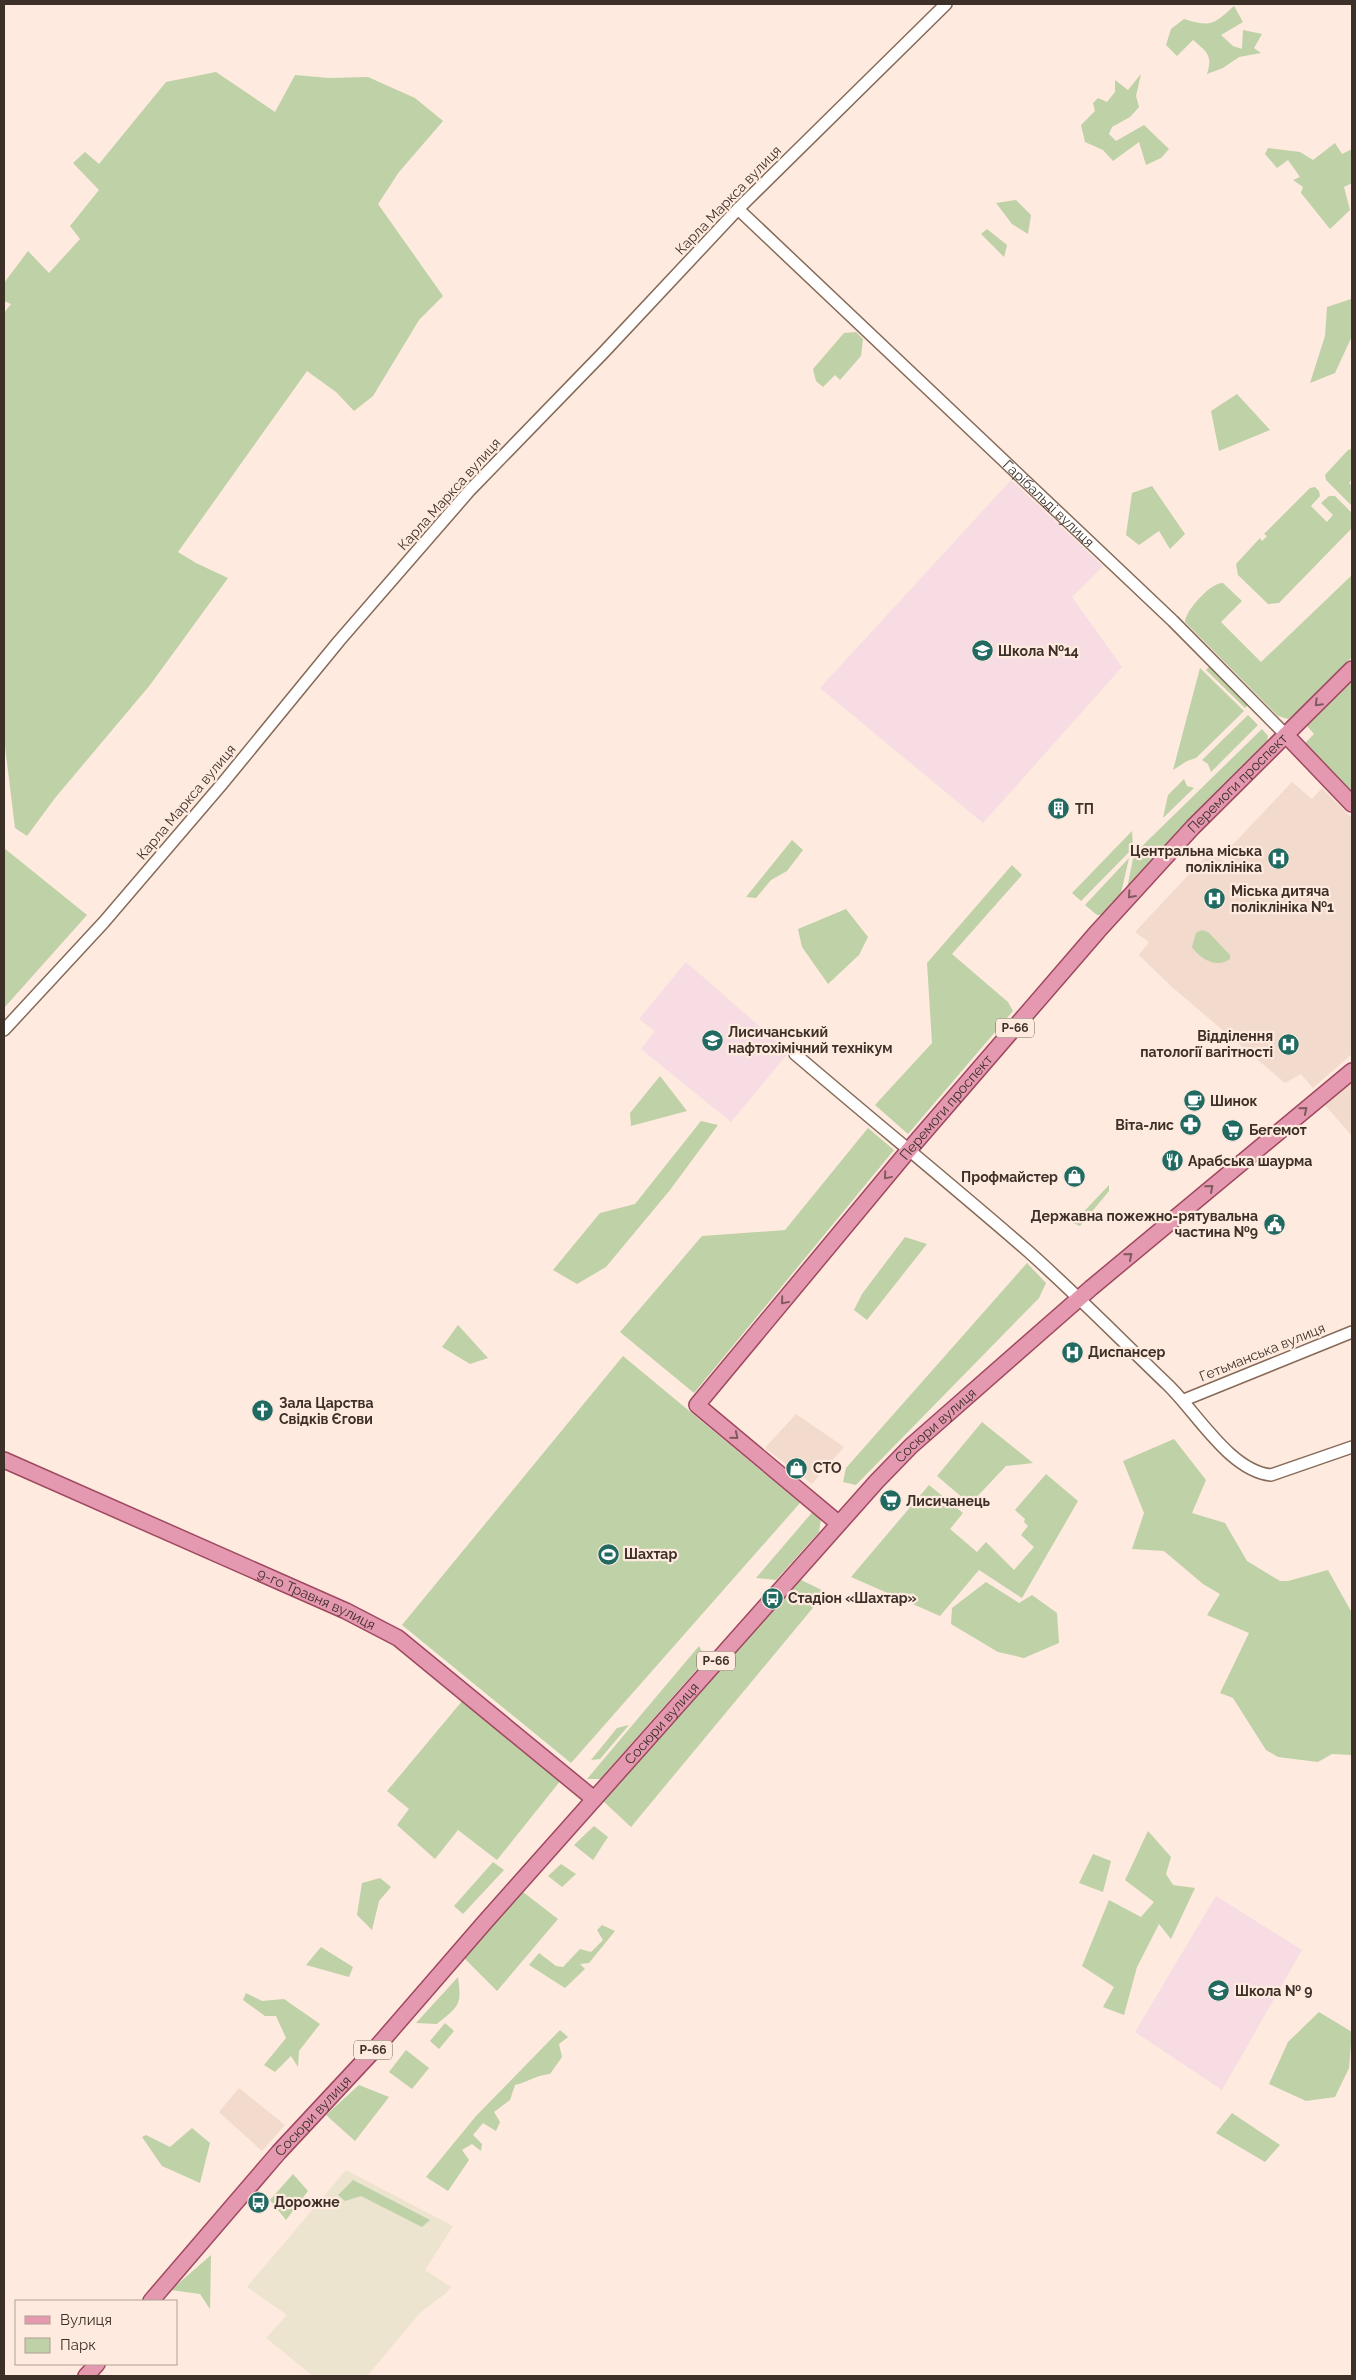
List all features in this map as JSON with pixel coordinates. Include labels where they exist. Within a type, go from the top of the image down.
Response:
[{"type":"main road","name":"Перемоги проспект","points":[[838,1523],[697,1405],[908,1151],[1098,930],[1194,827],[1352,669]]},
{"type":"main road","name":"Гарібальді вулиця","points":[[1286,735],[1352,804]]},
{"type":"main road","name":"Сосюри вулиця","points":[[152,2300],[279,2152],[375,2049],[838,1523],[911,1446],[1226,1174],[1352,1071]]},
{"type":"main road","name":"9-го Травня вулиця","points":[[4,1460],[346,1611],[398,1638],[594,1799]]},
{"type":"main road","points":[[86,2376],[96,2365]]},
{"type":"street","name":"Карла Маркса вулиця","points":[[4,1030],[104,922],[222,784],[339,641],[470,490],[604,352],[738,209],[946,4]]},
{"type":"street","name":"Гарібальді вулиця","points":[[738,209],[1173,621],[1286,735]]},
{"type":"street","points":[[795,1054],[1029,1252],[1184,1400],[1232,1457],[1245,1468],[1259,1474],[1271,1475],[1352,1447]]},
{"type":"street","name":"Гетьманська вулиця","points":[[1184,1400],[1352,1332]]},
{"type":"shaded area","name":"Школа №14","points":[[1011,480],[1103,566],[1072,597],[1122,667],[983,823],[820,688]]},
{"type":"shaded area","points":[[1292,782],[1312,799],[1322,788],[1352,818],[1352,1054],[1313,1088],[1301,1074],[1285,1083],[1172,987],[1139,955],[1149,942],[1135,932],[1208,854],[1228,865],[1232,861],[1224,854]]},
{"type":"shaded area","name":"Лисичанський нафтохімічний технікум","points":[[686,962],[789,1052],[731,1122],[641,1049],[655,1031],[639,1019]]},
{"type":"shaded area","points":[[1352,1080],[1352,1136],[1324,1104]]},
{"type":"shaded area","points":[[796,1414],[844,1447],[812,1484],[765,1448]]},
{"type":"shaded area","name":"Школа № 9","points":[[1216,1896],[1302,1950],[1222,2090],[1135,2032]]},
{"type":"shaded area","points":[[239,2088],[285,2125],[262,2151],[219,2112]]},
{"type":"shaded area","points":[[346,2170],[453,2226],[425,2270],[451,2287],[420,2313],[367,2376],[313,2376],[266,2338],[287,2315],[247,2287]]},
{"type":"green space","points":[[1234,6],[1243,22],[1221,35],[1233,46],[1242,49],[1243,30],[1262,34],[1254,48],[1261,53],[1239,57],[1223,68],[1207,74],[1209,68],[1208,54],[1193,40],[1177,56],[1166,45],[1171,29],[1184,19],[1200,23],[1211,23]]},
{"type":"green space","points":[[216,72],[275,112],[295,75],[329,78],[368,77],[415,98],[443,121],[399,172],[378,204],[443,296],[419,320],[373,396],[354,411],[336,392],[307,371],[178,552],[228,578],[150,685],[55,798],[27,836],[15,828],[4,738],[4,313],[11,304],[4,301],[4,283],[28,251],[49,273],[80,239],[70,226],[99,190],[73,163],[85,152],[99,164],[166,82]]},
{"type":"green space","points":[[1141,74],[1136,96],[1139,107],[1130,117],[1112,127],[1109,134],[1116,141],[1144,125],[1169,149],[1161,158],[1146,165],[1139,142],[1113,161],[1103,150],[1085,142],[1081,125],[1095,111],[1093,103],[1098,98],[1107,102],[1115,92],[1115,80],[1128,90]]},
{"type":"green space","points":[[1335,143],[1342,154],[1352,149],[1352,183],[1344,187],[1350,210],[1330,229],[1301,193],[1303,187],[1293,180],[1300,177],[1288,160],[1277,168],[1265,154],[1268,148],[1300,152],[1313,160]]},
{"type":"green space","points":[[1016,200],[1031,215],[1028,234],[1012,224],[996,203]]},
{"type":"green space","points":[[987,229],[1007,245],[1004,257],[981,234]]},
{"type":"green space","points":[[1351,299],[1352,336],[1335,373],[1310,383],[1325,336],[1327,307]]},
{"type":"green space","points":[[856,332],[863,339],[861,356],[840,380],[835,375],[823,387],[816,381],[813,369],[844,333]]},
{"type":"green space","points":[[1237,394],[1270,430],[1219,451],[1211,411]]},
{"type":"green space","points":[[1352,449],[1352,479],[1349,483],[1352,486],[1352,506],[1326,480],[1325,475],[1348,450]]},
{"type":"green space","points":[[1152,486],[1185,534],[1170,549],[1159,531],[1139,545],[1126,535],[1132,493]]},
{"type":"green space","points":[[1315,487],[1319,491],[1320,496],[1311,506],[1327,522],[1333,515],[1321,503],[1329,496],[1335,496],[1352,513],[1352,528],[1279,603],[1268,604],[1238,575],[1236,564],[1260,538],[1262,541],[1267,536],[1264,534],[1310,488]]},
{"type":"green space","points":[[1352,575],[1352,657],[1288,719],[1278,716],[1185,622],[1189,611],[1200,598],[1212,587],[1223,583],[1242,601],[1221,622],[1261,662]]},
{"type":"green space","points":[[1210,666],[1249,704],[1245,708],[1206,670]]},
{"type":"green space","points":[[1200,668],[1244,711],[1196,758],[1187,761],[1173,770]]},
{"type":"green space","points":[[1352,681],[1352,793],[1304,744],[1314,734],[1307,726]]},
{"type":"green space","points":[[1248,715],[1258,725],[1211,772],[1208,764],[1202,760]]},
{"type":"green space","points":[[1262,729],[1268,736],[1267,741],[1127,888],[1134,854]]},
{"type":"green space","points":[[1184,779],[1187,786],[1194,788],[1163,818],[1168,795]]},
{"type":"green space","points":[[1132,831],[1133,848],[1081,901],[1072,893]]},
{"type":"green space","points":[[792,840],[803,850],[787,871],[771,880],[756,898],[746,897]]},
{"type":"green space","points":[[4,848],[87,915],[4,1008]]},
{"type":"green space","points":[[1129,858],[1121,893],[1102,915],[1097,915],[1085,905]]},
{"type":"green space","points":[[1012,865],[1022,875],[952,954],[1008,1002],[1013,1011],[908,1134],[875,1105],[932,1043],[927,963]]},
{"type":"green space","points":[[846,909],[868,937],[859,955],[828,984],[802,947],[798,929]]},
{"type":"green space","points":[[1202,930],[1208,932],[1230,955],[1230,959],[1225,962],[1214,963],[1204,959],[1195,951],[1192,947],[1196,933]]},
{"type":"green space","points":[[660,1076],[687,1111],[631,1126],[630,1113]]},
{"type":"green space","points":[[701,1121],[718,1125],[670,1190],[606,1267],[577,1284],[553,1270],[600,1213],[635,1204]]},
{"type":"green space","points":[[868,1128],[894,1150],[694,1393],[620,1332],[702,1236],[785,1230]]},
{"type":"green space","points":[[1109,1185],[1109,1191],[1080,1226],[1073,1223]]},
{"type":"green space","points":[[905,1237],[927,1244],[867,1320],[854,1310],[862,1294]]},
{"type":"green space","points":[[1027,1263],[1046,1283],[1039,1298],[856,1485],[843,1482],[846,1468]]},
{"type":"green space","points":[[458,1325],[488,1358],[470,1364],[442,1347]]},
{"type":"green space","name":"Шахтар","points":[[623,1356],[800,1503],[571,1763],[402,1625]]},
{"type":"green space","points":[[982,1422],[1033,1463],[1006,1466],[970,1504],[937,1476]]},
{"type":"green space","points":[[1174,1439],[1206,1480],[1192,1513],[1225,1523],[1247,1561],[1280,1581],[1288,1581],[1328,1570],[1352,1613],[1352,1755],[1332,1754],[1318,1762],[1278,1757],[1266,1750],[1233,1698],[1220,1693],[1249,1633],[1207,1615],[1220,1594],[1203,1584],[1164,1551],[1132,1549],[1144,1513],[1123,1461]]},
{"type":"green space","points":[[1046,1474],[1078,1501],[1022,1598],[979,1570],[940,1616],[851,1577],[929,1485],[963,1513],[950,1529],[977,1552],[986,1542],[1014,1570],[1034,1547],[1021,1535],[1028,1526],[1024,1522],[1025,1519],[1015,1510]]},
{"type":"green space","points":[[815,1509],[821,1519],[819,1532],[776,1580],[756,1578]]},
{"type":"green space","points":[[797,1578],[826,1592],[631,1827],[602,1800]]},
{"type":"green space","points":[[986,1582],[1019,1603],[1032,1595],[1057,1613],[1059,1643],[1024,1658],[998,1652],[951,1624],[952,1608]]},
{"type":"green space","points":[[699,1646],[706,1659],[600,1779],[587,1779]]},
{"type":"green space","points":[[463,1700],[561,1780],[497,1860],[458,1830],[435,1859],[397,1825],[409,1809],[387,1791]]},
{"type":"green space","points":[[629,1725],[600,1759],[591,1760],[617,1728]]},
{"type":"green space","points":[[594,1826],[608,1837],[593,1860],[574,1845]]},
{"type":"green space","points":[[1148,1831],[1171,1857],[1166,1874],[1173,1885],[1195,1888],[1171,1939],[1159,1924],[1137,1967],[1124,2015],[1103,2007],[1114,1987],[1082,1966],[1109,1900],[1141,1917],[1154,1902],[1125,1880]]},
{"type":"green space","points":[[1093,1854],[1111,1861],[1103,1892],[1079,1883]]},
{"type":"green space","points":[[493,1862],[504,1870],[463,1914],[454,1906]]},
{"type":"green space","points":[[561,1864],[576,1874],[562,1887],[548,1876]]},
{"type":"green space","points":[[380,1878],[391,1887],[379,1901],[372,1930],[357,1915],[362,1883]]},
{"type":"green space","points":[[523,1892],[558,1919],[497,1991],[463,1957]]},
{"type":"green space","points":[[602,1925],[615,1931],[589,1963],[580,1964],[585,1969],[565,1988],[529,1965],[539,1953],[556,1966],[563,1967],[580,1949],[591,1952],[603,1940],[597,1930]]},
{"type":"green space","points":[[321,1947],[353,1967],[349,1977],[306,1965]]},
{"type":"green space","points":[[458,1977],[459,1999],[454,2009],[437,2024],[416,2023]]},
{"type":"green space","points":[[246,1993],[262,2001],[284,1999],[320,2024],[299,2051],[298,2067],[291,2056],[275,2072],[264,2065],[286,2038],[276,2016],[265,2016],[243,2000]]},
{"type":"green space","points":[[1319,2012],[1352,2032],[1349,2068],[1335,2097],[1306,2101],[1269,2084],[1288,2042]]},
{"type":"green space","points":[[445,2023],[454,2031],[439,2049],[430,2041]]},
{"type":"green space","points":[[560,2030],[568,2037],[559,2044],[562,2057],[550,2074],[515,2085],[510,2100],[494,2112],[500,2122],[496,2131],[483,2123],[473,2135],[482,2144],[481,2151],[472,2144],[462,2150],[469,2160],[448,2191],[426,2177],[476,2116]]},
{"type":"green space","points":[[406,2050],[429,2068],[412,2089],[389,2072]]},
{"type":"green space","points":[[359,2085],[389,2097],[355,2141],[326,2115]]},
{"type":"green space","points":[[1232,2113],[1280,2145],[1265,2162],[1216,2133]]},
{"type":"green space","points":[[192,2128],[210,2143],[200,2183],[162,2166],[142,2137],[146,2135],[170,2147]]},
{"type":"green space","points":[[293,2174],[308,2191],[286,2220],[270,2200]]},
{"type":"green space","points":[[353,2180],[430,2220],[422,2227],[361,2196],[345,2201],[338,2195]]},
{"type":"green space","points":[[211,2255],[210,2309],[200,2294],[171,2290]]},
{"type":"place","name":"Школа №14","points":[[982,651]]},
{"type":"place","name":"ТП","points":[[1059,809]]},
{"type":"place","name":"Центральна міська полiклiнiка","points":[[1278,859]]},
{"type":"place","name":"Міська дитяча поліклініка №1","points":[[1215,899]]},
{"type":"place","name":"Лисичанський нафтохімічний технікум","points":[[712,1040]]},
{"type":"place","name":"Відділення патології вагітності","points":[[1289,1044]]},
{"type":"place","name":"Шинок","points":[[1194,1101]]},
{"type":"place","name":"Віта-лис","points":[[1190,1125]]},
{"type":"place","name":"Бегемот","points":[[1233,1130]]},
{"type":"place","name":"Арабська шаурма","points":[[1172,1161]]},
{"type":"place","name":"Профмайстер","points":[[1074,1177]]},
{"type":"place","name":"Державна пожежно-рятувальна частина №9","points":[[1274,1224]]},
{"type":"place","name":"Диспансер","points":[[1072,1352]]},
{"type":"place","name":"Зала Царства Свідків Єгови","points":[[263,1411]]},
{"type":"place","name":"СТО","points":[[797,1468]]},
{"type":"place","name":"Лисичанець","points":[[890,1501]]},
{"type":"place","name":"Шахтар","points":[[608,1554]]},
{"type":"place","name":"Стадіон «Шахтар»","points":[[772,1598]]},
{"type":"place","name":"Школа № 9","points":[[1219,1991]]},
{"type":"place","name":"Дорожне","points":[[258,2202]]}]
